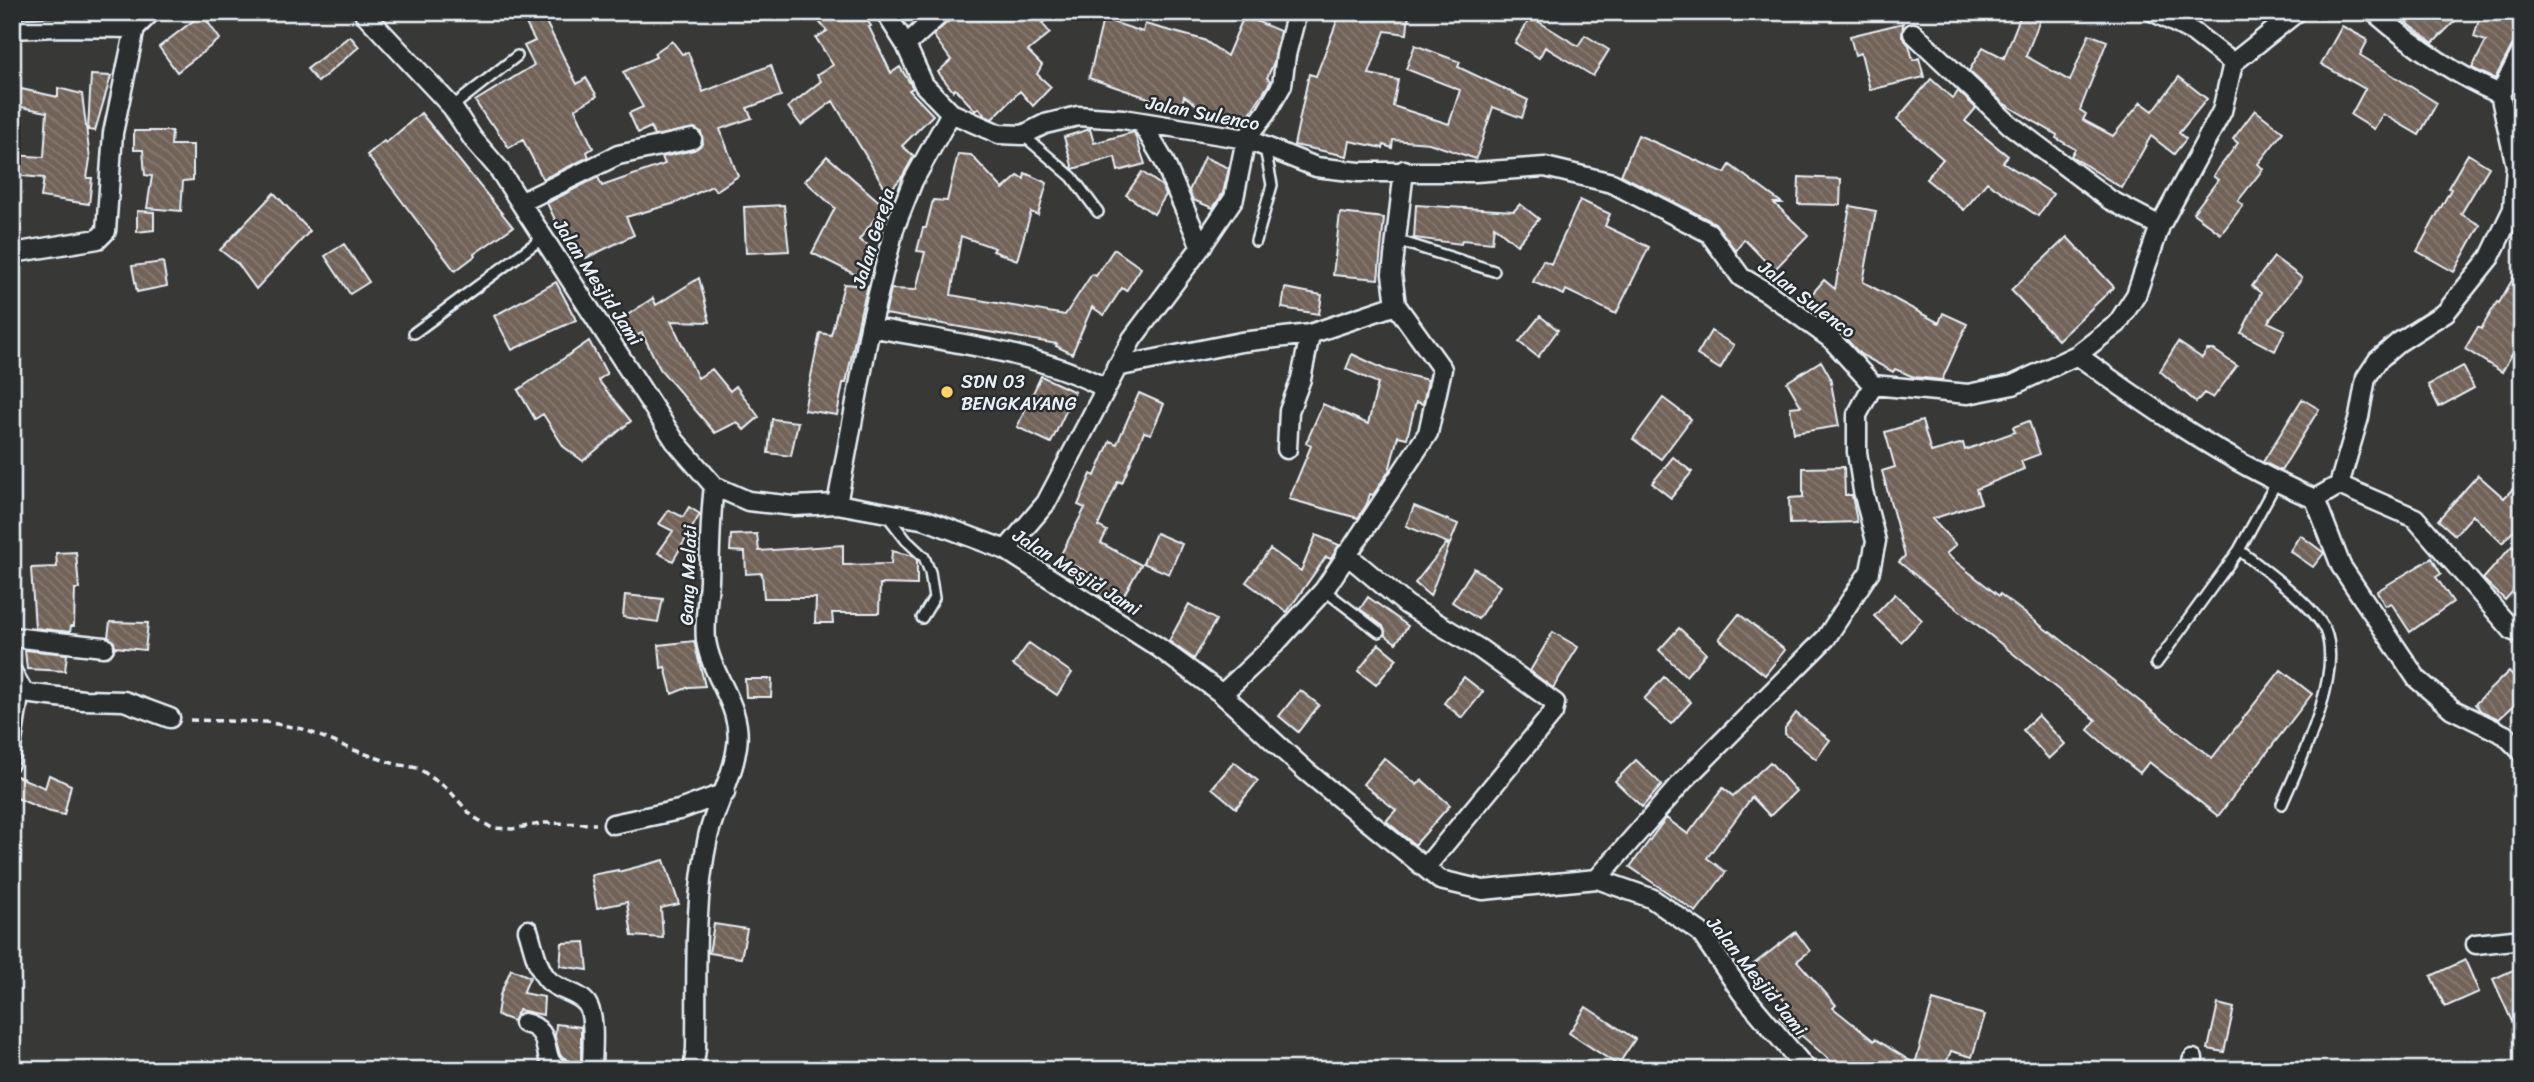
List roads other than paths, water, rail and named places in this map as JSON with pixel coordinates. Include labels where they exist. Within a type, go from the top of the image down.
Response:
[{"type":"street","points":[[12,257],[19,252],[98,239],[106,231],[113,133],[135,28],[151,12]]},
{"type":"street","name":"Jalan Mesjid Jami","points":[[363,12],[452,107],[473,139],[498,168],[675,441],[714,486],[748,501],[794,506],[837,504],[926,520],[1006,550],[1158,647],[1222,694],[1306,771],[1440,880],[1483,890],[1597,879],[1651,898],[1700,932],[1742,993],[1807,1070]]},
{"type":"street","points":[[885,12],[906,45],[924,85],[951,113],[999,134],[1023,135]]},
{"type":"street","points":[[906,45],[942,12]]},
{"type":"street","points":[[1006,550],[1046,503],[1132,339],[1234,198],[1246,139],[1266,113],[1282,85],[1286,55],[1297,12]]},
{"type":"street","points":[[2154,12],[2193,32],[2233,63]]},
{"type":"street","points":[[1597,879],[1684,780],[1826,638],[1870,571],[1876,541],[1863,491],[1857,452],[1857,415],[1873,385],[1968,394],[2013,384],[2077,355],[2117,324],[2136,295],[2160,226],[2222,111],[2233,63],[2297,12]]},
{"type":"street","points":[[2374,12],[2393,29],[2472,82],[2500,94]]},
{"type":"street","points":[[12,29],[135,28]]},
{"type":"street","points":[[1913,33],[2009,124],[2110,200],[2160,226]]},
{"type":"street","points":[[2315,499],[2339,485],[2359,417],[2366,378],[2378,360],[2399,342],[2446,312],[2490,257],[2513,209],[2516,166],[2500,94],[2522,51]]},
{"type":"street","name":"Jalan Gereja","points":[[837,504],[870,327],[894,229],[913,181],[934,139],[951,113]]},
{"type":"street","name":"Jalan Sulenco","points":[[1023,135],[1045,124],[1078,116],[1141,122],[1246,139],[1316,167],[1359,172],[1475,172],[1545,167],[1612,183],[1709,233],[1741,277],[1768,293],[1831,339],[1873,385]]},
{"type":"street","points":[[1141,122],[1164,161],[1201,247]]},
{"type":"street","points":[[522,202],[618,155],[692,139]]},
{"type":"street","points":[[1222,694],[1275,644],[1324,590],[1428,433],[1443,369],[1396,305],[1392,274],[1404,170]]},
{"type":"street","points":[[1116,368],[1241,342],[1310,334],[1396,305]]},
{"type":"street","points":[[870,327],[1016,356],[1081,375],[1105,388]]},
{"type":"street","points":[[1287,449],[1289,411],[1301,379],[1310,334]]},
{"type":"street","points":[[2077,355],[2155,411],[2276,483],[2315,499],[2341,566],[2417,678],[2452,709],[2505,735],[2522,752]]},
{"type":"street","points":[[2339,485],[2415,518],[2513,631],[2522,633]]},
{"type":"street","name":"Gang Melati","points":[[693,1070],[696,1049],[696,919],[708,834],[725,793],[738,744],[733,704],[706,640],[709,532],[714,486]]},
{"type":"street","points":[[1346,554],[1407,605],[1480,649],[1555,703],[1553,713],[1425,868]]},
{"type":"street","points":[[12,637],[104,648]]},
{"type":"street","points":[[12,672],[23,693],[83,700],[124,701],[170,718]]},
{"type":"street","points":[[613,824],[679,810],[725,793]]},
{"type":"street","points":[[528,930],[548,980],[578,996],[588,1006],[593,1032],[593,1070]]},
{"type":"street","points":[[2476,944],[2522,939]]},
{"type":"street","points":[[524,1023],[534,1025],[545,1035],[549,1059],[557,1069],[563,1070]]},
{"type":"lane","points":[[452,107],[517,57]]},
{"type":"lane","points":[[1023,135],[1072,177],[1098,212]]},
{"type":"lane","points":[[1256,241],[1272,186],[1271,170],[1264,146]]},
{"type":"lane","points":[[414,333],[544,237]]},
{"type":"lane","points":[[1396,240],[1494,271]]},
{"type":"lane","points":[[2156,664],[2239,550],[2276,483]]},
{"type":"lane","points":[[885,513],[906,540],[924,557],[927,564],[934,598],[922,618]]},
{"type":"lane","points":[[2239,550],[2301,600],[2324,628],[2329,642],[2328,685],[2304,754],[2282,804]]},
{"type":"lane","points":[[1324,590],[1380,632]]},
{"type":"lane","points":[[13,765],[23,693]]},
{"type":"place","name":"SDN 03 BENGKAYANG","points":[[947,392]]}]
